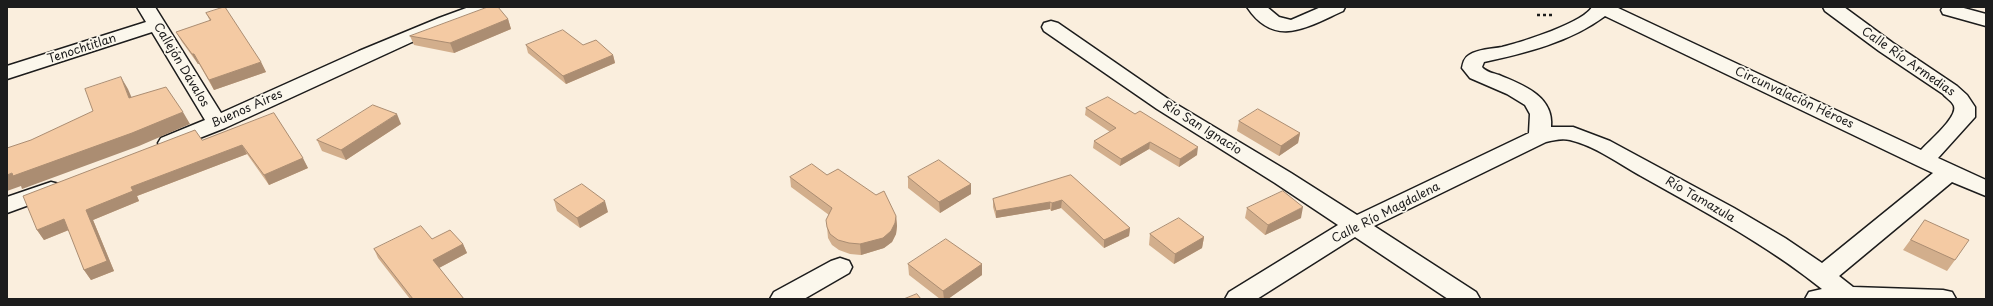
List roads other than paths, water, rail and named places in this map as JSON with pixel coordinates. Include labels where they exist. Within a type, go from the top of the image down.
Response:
[{"type":"street","name":"Callejón Dávalos","points":[[146,7],[217,123]]},
{"type":"street","name":"Buenos Aires","points":[[148,152],[217,123],[359,56],[486,7]]},
{"type":"street","points":[[1256,7],[1270,21],[1279,25],[1287,26],[1294,26],[1336,7]]},
{"type":"street","name":"Calle Río Armedias","points":[[1832,7],[1886,47],[1939,82],[1960,99],[1965,107],[1964,117],[1924,160]]},
{"type":"street","points":[[1540,136],[1541,114],[1537,104],[1528,97],[1477,74],[1472,68],[1473,62],[1477,58],[1520,49],[1543,41],[1592,17],[1603,8]]},
{"type":"street","name":"Circunvalación Héroes","points":[[1603,8],[1986,189]]},
{"type":"street","points":[[1950,10],[1986,20]]},
{"type":"street","name":"Tenochtitlan","points":[[7,73],[156,24]]},
{"type":"street","name":"Río San Ignacio","points":[[1051,27],[1164,105],[1283,178],[1467,299]]},
{"type":"street","name":"Río Tamazula","points":[[1540,136],[1560,132],[1573,134],[1600,145],[1700,199],[1779,246],[1820,287]]},
{"type":"street","name":"Calle Río Magdalena","points":[[1238,299],[1355,226],[1540,136]]},
{"type":"street","points":[[1943,299],[1847,296],[1820,287],[1949,172]]},
{"type":"street","points":[[7,205],[71,181]]},
{"type":"street","points":[[783,299],[840,267]]}]
